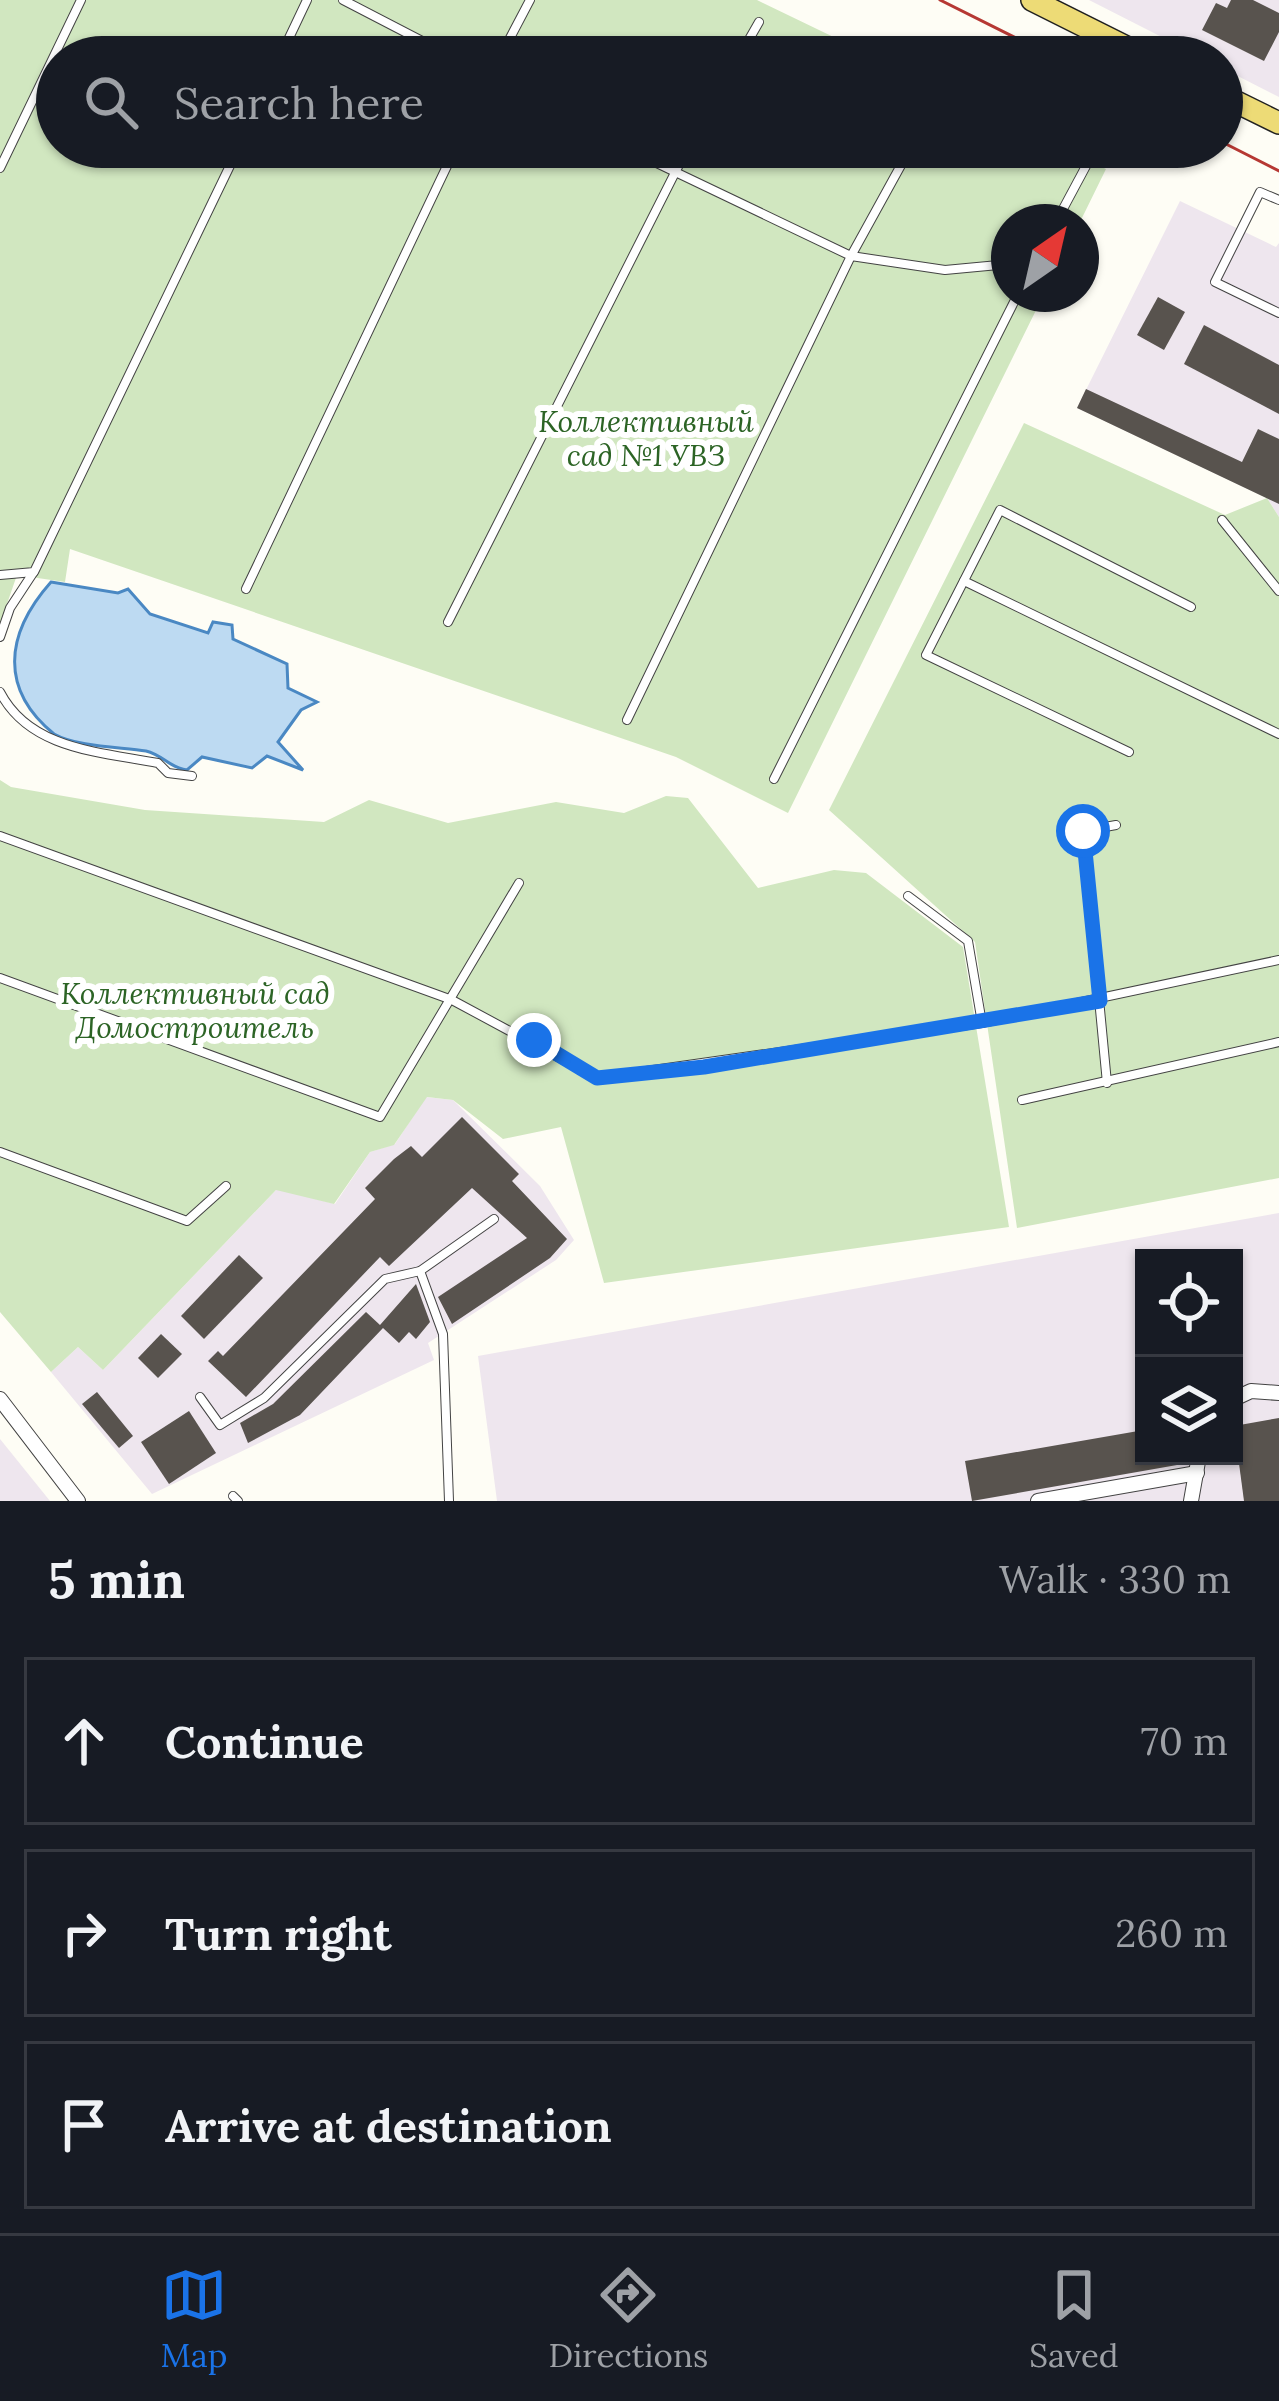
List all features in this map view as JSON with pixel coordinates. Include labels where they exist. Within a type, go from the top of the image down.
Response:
[{"type":"main road","points":[[1032,0],[1104,36]]},
{"type":"main road","points":[[1243,105],[1279,123]]},
{"type":"street","points":[[1243,1395],[1251,1391],[1279,1393]]},
{"type":"street","points":[[0,1399],[78,1501]]},
{"type":"street","points":[[1191,1501],[1198,1465]]},
{"type":"street","points":[[1038,1501],[1197,1473]]},
{"type":"lane","points":[[64,36],[81,0]]},
{"type":"lane","points":[[290,36],[307,0]]},
{"type":"lane","points":[[343,0],[412,36]]},
{"type":"lane","points":[[511,36],[530,0]]},
{"type":"lane","points":[[751,36],[759,22]]},
{"type":"lane","points":[[0,168],[36,93]]},
{"type":"lane","points":[[0,637],[10,608],[34,572],[229,168]]},
{"type":"lane","points":[[246,589],[446,168]]},
{"type":"lane","points":[[663,168],[851,256],[945,270],[991,266]]},
{"type":"lane","points":[[448,622],[676,168]]},
{"type":"lane","points":[[627,720],[851,256],[899,168]]},
{"type":"lane","points":[[1066,204],[1085,168]]},
{"type":"lane","points":[[1279,200],[1260,192],[1215,282],[1279,313]]},
{"type":"lane","points":[[774,779],[1009,312]]},
{"type":"lane","points":[[1129,752],[926,655],[1000,510],[1191,607]]},
{"type":"lane","points":[[1222,520],[1279,591]]},
{"type":"lane","points":[[0,575],[34,572]]},
{"type":"lane","points":[[964,581],[1279,734]]},
{"type":"lane","points":[[0,692],[30,728],[60,744],[158,763],[168,773],[192,776]]},
{"type":"lane","points":[[1107,1083],[1083,831],[1116,825]]},
{"type":"lane","points":[[0,836],[452,1000],[534,1040],[597,1078],[982,1023],[1279,960]]},
{"type":"lane","points":[[0,978],[371,1116],[386,1111],[520,883]]},
{"type":"lane","points":[[908,896],[968,941],[982,1023]]},
{"type":"lane","points":[[1022,1100],[1279,1042]]},
{"type":"lane","points":[[0,1152],[187,1221],[226,1186]]},
{"type":"lane","points":[[200,1396],[220,1425],[263,1398],[385,1279],[420,1271],[494,1220]]},
{"type":"lane","points":[[420,1271],[443,1334],[449,1501]]},
{"type":"shaded area","points":[[1089,0],[1279,0],[1279,97],[1243,79],[1243,36],[1160,36]]},
{"type":"shaded area","points":[[1180,201],[1276,247],[1279,243],[1279,517],[1267,498],[1077,408]]},
{"type":"shaded area","points":[[426,1097],[453,1100],[540,1186],[574,1240],[556,1260],[428,1343],[434,1360],[152,1494],[51,1372],[78,1347],[103,1370],[277,1189],[335,1204],[370,1152],[395,1144]]},
{"type":"shaded area","points":[[1279,1213],[1279,1501],[497,1501],[478,1356]]},
{"type":"shaded area","points":[[0,1439],[50,1501],[0,1501]]},
{"type":"green space","name":"Коллективный сад №1 УВЗ","points":[[0,0],[757,0],[832,36],[36,36],[36,168],[1106,169],[1089,204],[991,204],[991,312],[1035,312],[788,813],[676,757],[70,549],[65,582],[17,575],[0,624]]},
{"type":"green space","points":[[1024,423],[1225,515],[1267,498],[1279,517],[1279,1178],[1017,1228],[975,942],[829,810]]},
{"type":"green space","name":"Коллективный сад Домостроитель","points":[[0,780],[11,787],[145,810],[324,822],[369,800],[448,823],[556,802],[624,813],[666,796],[688,798],[758,888],[834,870],[866,873],[963,947],[1009,1227],[604,1283],[561,1127],[503,1139],[453,1100],[427,1097],[394,1145],[370,1152],[334,1204],[276,1190],[103,1370],[78,1347],[51,1372],[0,1312]]},
{"type":"water","points":[[51,582],[118,593],[128,589],[150,614],[208,633],[213,622],[232,625],[233,639],[287,664],[288,688],[317,702],[301,710],[278,742],[303,770],[267,756],[252,768],[202,757],[187,770],[146,751],[86,744],[54,734],[24,699],[15,661],[24,622]]},
{"type":"building","points":[[1231,0],[1253,0],[1279,13],[1279,32],[1264,61],[1243,50],[1243,36],[1214,36],[1202,30],[1216,3],[1227,8]]},
{"type":"building","points":[[1158,297],[1185,312],[1164,350],[1137,335]]},
{"type":"building","points":[[1204,325],[1279,365],[1279,414],[1184,364]]},
{"type":"building","points":[[1086,389],[1242,462],[1258,429],[1279,439],[1279,504],[1077,408]]},
{"type":"building","points":[[462,1117],[519,1174],[512,1181],[567,1239],[550,1258],[452,1324],[438,1297],[527,1238],[472,1188],[389,1266],[380,1257],[246,1397],[208,1361],[218,1351],[223,1356],[375,1199],[365,1188],[394,1159],[411,1146],[422,1157]]},
{"type":"building","points":[[239,1255],[263,1278],[204,1339],[181,1316]]},
{"type":"building","points":[[416,1284],[430,1322],[416,1339],[409,1332],[399,1343],[383,1328],[300,1415],[248,1443],[240,1423],[273,1404],[366,1312],[380,1325]]},
{"type":"building","points":[[161,1334],[182,1354],[158,1378],[138,1358]]},
{"type":"building","points":[[97,1392],[133,1436],[119,1448],[82,1404]]},
{"type":"building","points":[[189,1411],[216,1453],[169,1484],[141,1442]]},
{"type":"building","points":[[1279,1418],[1279,1501],[1244,1501],[1239,1465],[1243,1465],[1243,1424]]},
{"type":"building","points":[[1135,1432],[1135,1465],[1177,1465],[972,1501],[965,1461]]},
{"type":"tram line","points":[[940,0],[1012,36]]},
{"type":"tram line","points":[[1243,153],[1279,171]]},
{"type":"route","points":[[534,1040],[597,1078],[704,1067],[1100,1001],[1083,831]]}]
